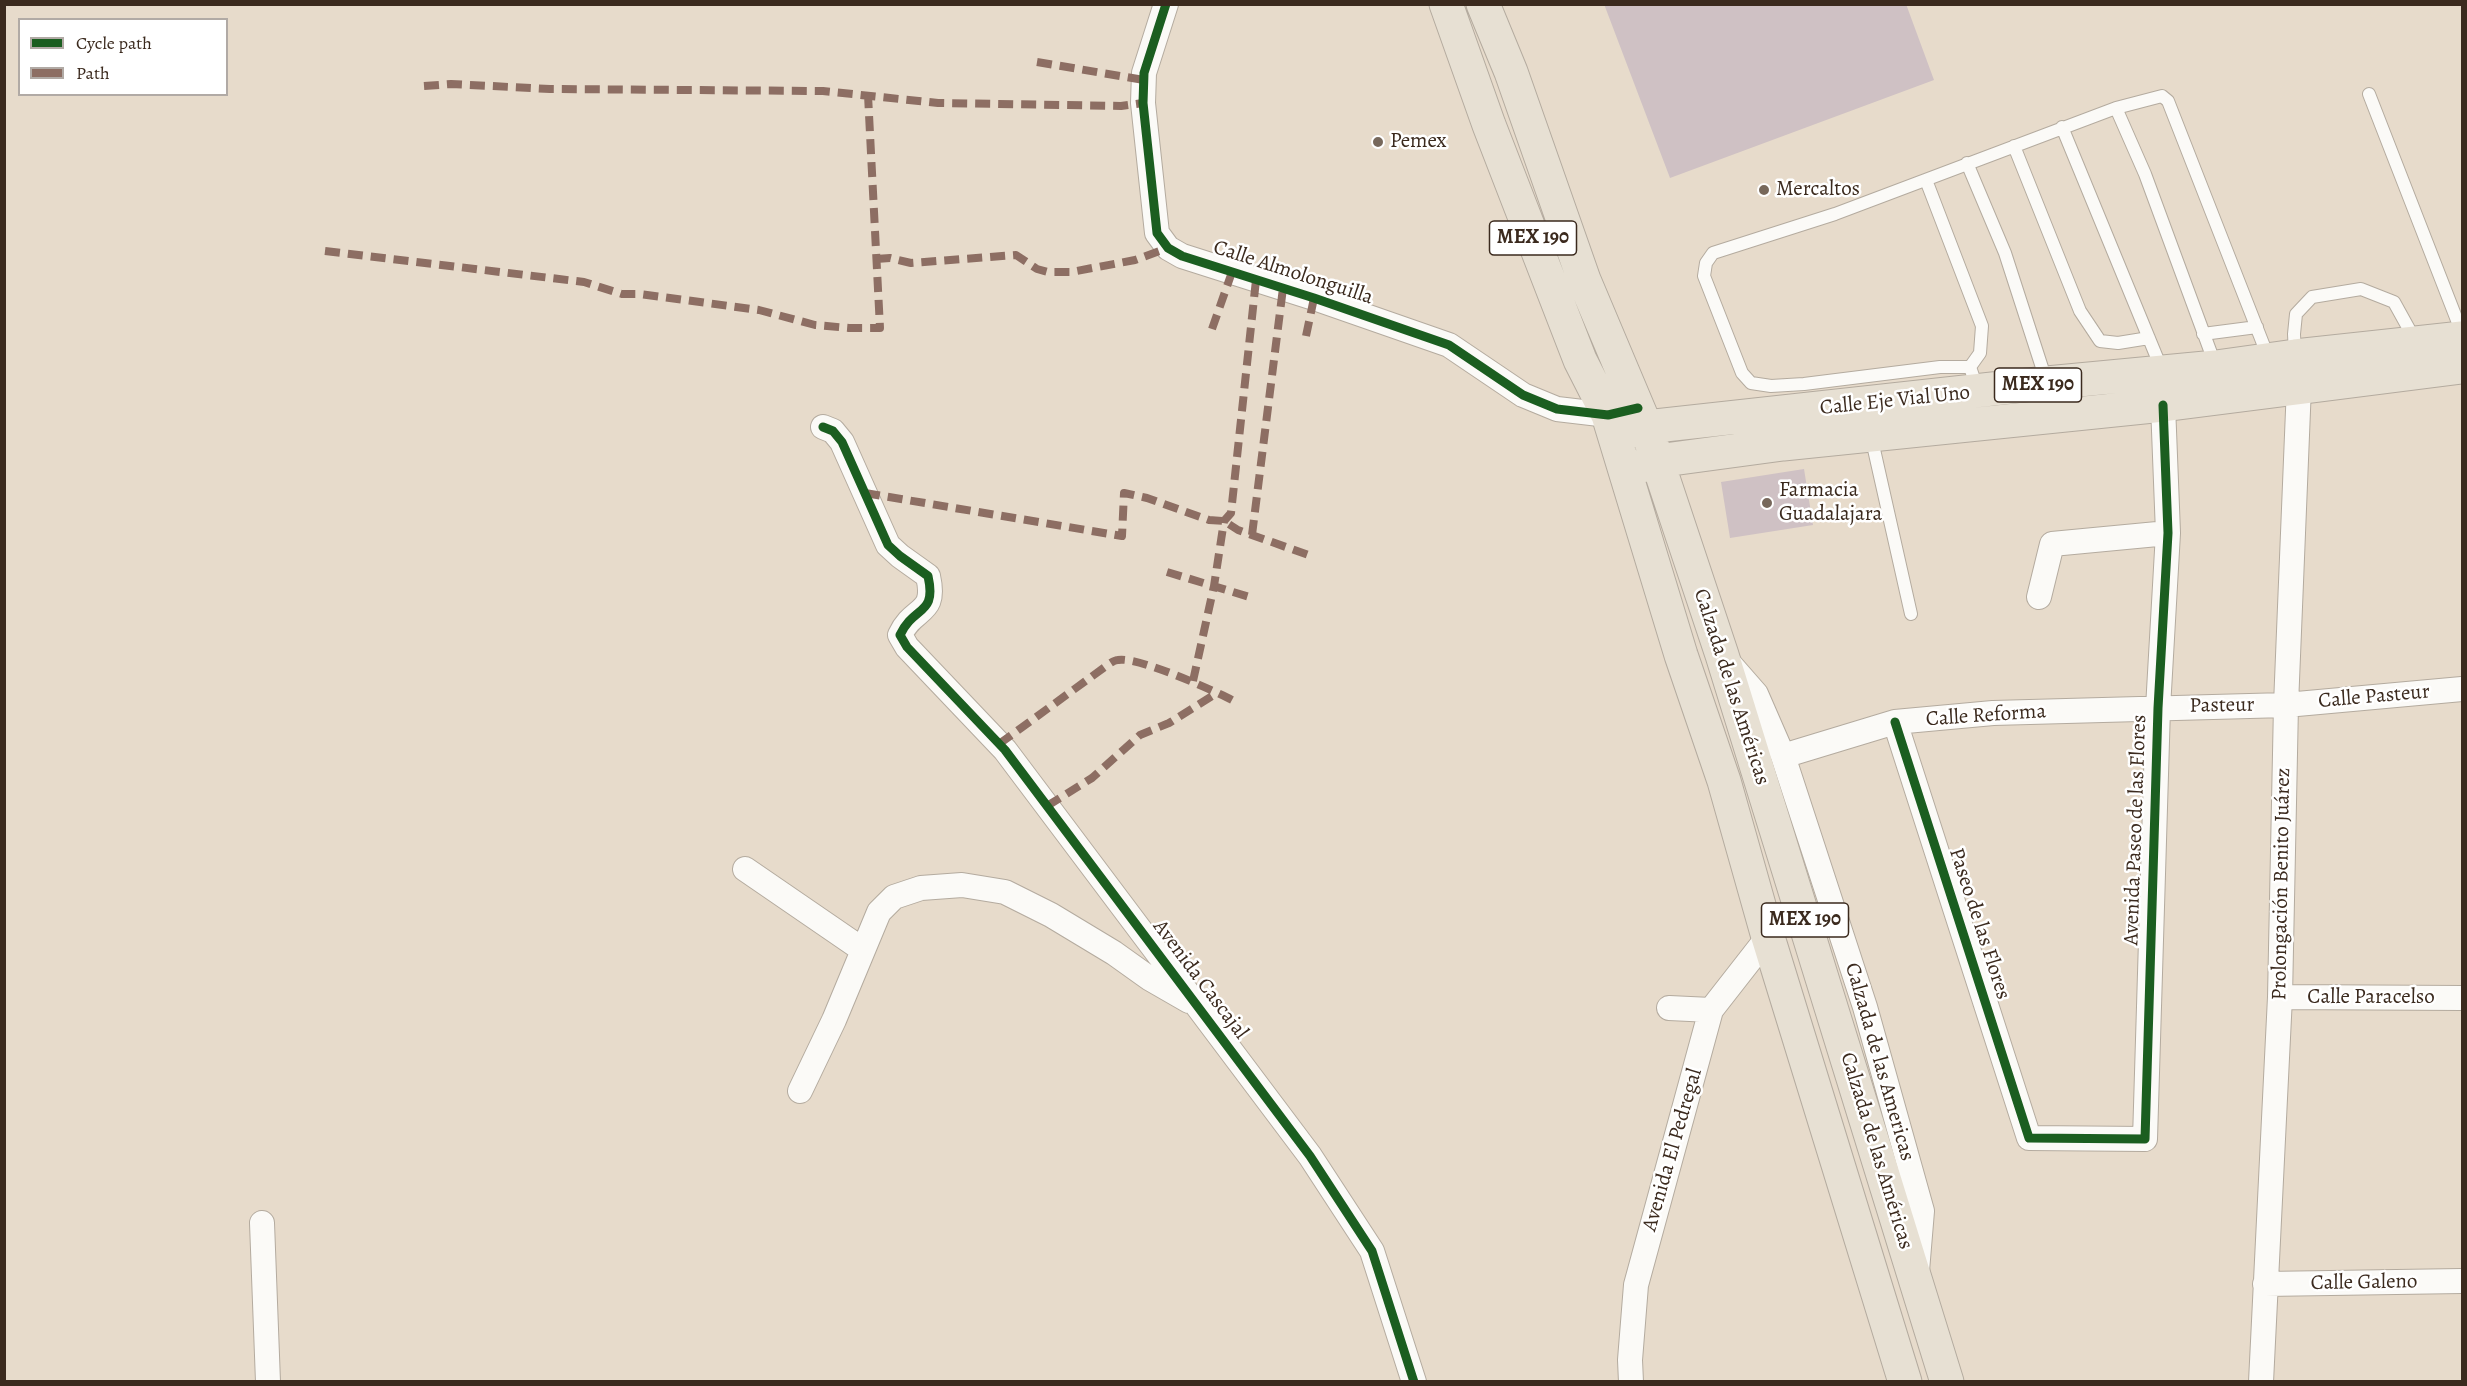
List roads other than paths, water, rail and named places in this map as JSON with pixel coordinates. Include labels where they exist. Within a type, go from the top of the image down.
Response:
[{"type":"main road","name":"Calzada de las Américas","points":[[1446,4],[1489,125],[1580,360],[1657,461],[1722,655],[1947,1382]]},
{"type":"main road","name":"Calzada de las Américas","points":[[1483,4],[1512,72],[1584,280],[1626,421],[1625,471],[1681,655],[1724,781],[1768,937],[1905,1382]]},
{"type":"main road","name":"Calle Eje Vial Uno","points":[[1626,421],[1974,379],[2050,400],[2163,405],[2288,368],[2416,343],[2463,338]]},
{"type":"main road","name":"Calle Eje Vial Uno","points":[[1625,471],[1657,461],[1871,435],[2050,400],[2164,373],[2216,368],[2463,368]]},
{"type":"street","name":"Calle Almolonguilla","points":[[1166,4],[1144,73],[1143,103],[1157,233],[1168,248],[1182,256],[1314,298],[1449,345],[1523,394],[1557,409],[1626,421]]},
{"type":"street","name":"Prolongación Benito Juárez","points":[[2261,1382],[2280,997],[2286,705],[2288,368]]},
{"type":"street","name":"Avenida Paseo de las Flores","points":[[2028,1138],[2145,1139],[2158,708],[2168,533],[2163,405]]},
{"type":"street","name":"Avenida Cascajal","points":[[823,427],[833,431],[842,442],[888,545],[928,576],[932,592],[930,601],[904,627],[900,635],[907,647],[1005,750],[1310,1156],[1372,1251],[1414,1382]]},
{"type":"street","points":[[2039,597],[2052,544],[2168,533]]},
{"type":"street","name":"Calzada de las Americas","points":[[1722,655],[1756,694],[1783,756],[1865,1007],[1922,1211],[1917,1279]]},
{"type":"street","name":"Calle Pasteur","points":[[2286,705],[2463,690]]},
{"type":"street","name":"Pasteur","points":[[2158,708],[2286,705]]},
{"type":"street","name":"Calle Reforma","points":[[1783,756],[1895,722],[1993,713],[2158,708]]},
{"type":"street","name":"Paseo de las Flores","points":[[1895,722],[2028,1138]]},
{"type":"street","points":[[745,869],[863,950]]},
{"type":"street","points":[[800,1091],[834,1020],[879,912],[894,897],[921,888],[962,885],[1005,892],[1051,915],[1114,953],[1149,978],[1196,1005]]},
{"type":"street","name":"Avenida El Pedregal","points":[[1631,1382],[1630,1360],[1636,1285],[1711,1010],[1768,937]]},
{"type":"street","name":"Calle Paracelso","points":[[2280,997],[2463,998]]},
{"type":"street","points":[[1669,1008],[1711,1010]]},
{"type":"street","points":[[262,1223],[268,1382]]},
{"type":"street","name":"Calle Galeno","points":[[2265,1284],[2463,1281]]},
{"type":"lane","points":[[2369,94],[2463,333]]},
{"type":"lane","points":[[1926,180],[1982,326],[1980,353],[1974,379],[1940,367],[1804,384],[1771,386],[1751,383],[1742,374],[1704,276],[1706,264],[1713,253],[1835,214],[2062,127],[2087,121],[2116,108],[2162,96],[2168,101],[2238,283],[2258,327],[2288,368]]},
{"type":"lane","points":[[2116,108],[2145,174],[2216,368]]},
{"type":"lane","points":[[2062,127],[2164,373]]},
{"type":"lane","points":[[2014,146],[2080,311],[2100,340],[2118,343],[2149,338]]},
{"type":"lane","points":[[1967,163],[2005,253],[2050,400]]},
{"type":"lane","points":[[2288,368],[2296,314],[2312,297],[2361,289],[2394,302],[2416,343]]},
{"type":"lane","points":[[2203,334],[2258,327]]},
{"type":"lane","points":[[1871,435],[1911,614]]},
{"type":"place","name":"Pemex","points":[[1378,142]]},
{"type":"place","name":"Mercaltos","points":[[1764,190]]},
{"type":"place","name":"Farmacia Guadalajara","points":[[1767,503]]}]
